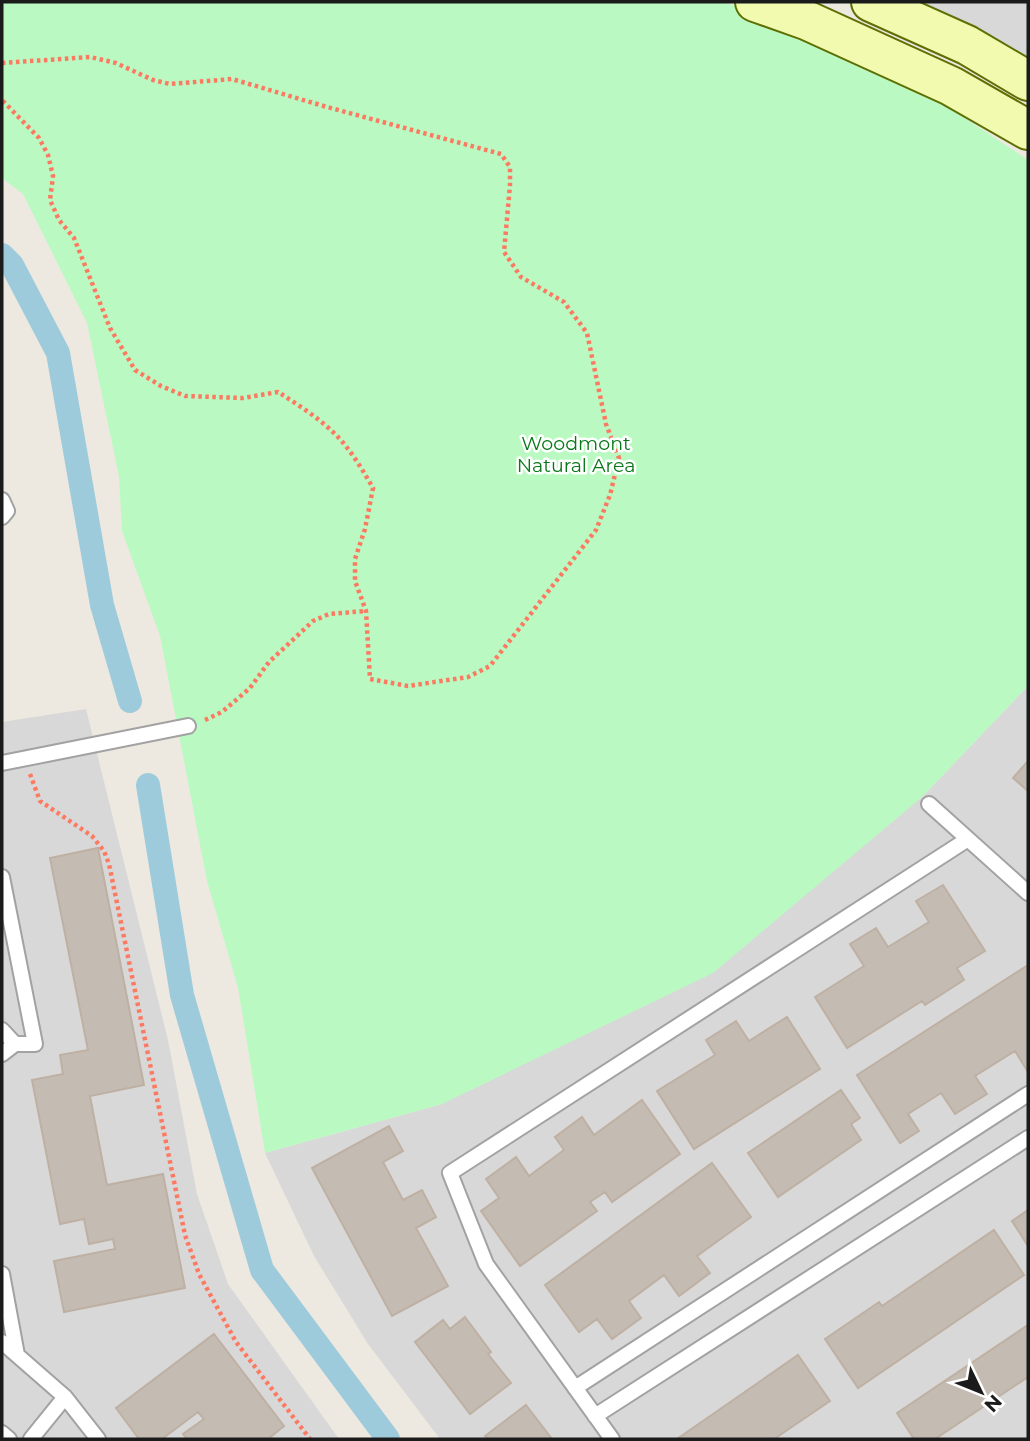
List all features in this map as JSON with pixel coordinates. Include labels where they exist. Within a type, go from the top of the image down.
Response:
[{"type":"street","points":[[755,2],[806,20],[951,86],[1028,130]]},
{"type":"street","points":[[871,2],[967,45],[1028,81]]},
{"type":"lane","points":[[2,500],[7,510],[2,517]]},
{"type":"lane","points":[[2,763],[188,726]]},
{"type":"lane","points":[[929,804],[1028,893]]},
{"type":"lane","points":[[612,1439],[486,1264],[450,1173],[968,839]]},
{"type":"lane","points":[[2,877],[35,1044],[15,1044],[2,1054]]},
{"type":"lane","points":[[2,1030],[15,1044]]},
{"type":"lane","points":[[575,1388],[1028,1094]]},
{"type":"lane","points":[[595,1416],[1028,1139]]},
{"type":"lane","points":[[2,1274],[16,1355]]},
{"type":"lane","points":[[2,1342],[65,1397],[98,1439]]},
{"type":"lane","points":[[31,1439],[65,1397]]},
{"type":"lane","points":[[2,1433],[9,1439]]},
{"type":"path","points":[[2,63],[90,57],[116,63],[153,80],[170,84],[232,79],[501,154],[510,167],[505,252],[521,277],[564,302],[587,333],[606,424],[619,458],[610,495],[596,530],[490,666],[468,677],[408,687],[370,679],[366,611],[355,581],[355,559],[365,529],[373,488],[355,459],[335,434],[298,404],[278,392],[243,398],[185,396],[135,370],[110,328],[74,238],[59,220],[50,200],[53,176],[48,155],[39,138],[2,100]]},
{"type":"path","points":[[188,726],[222,712],[250,688],[269,662],[313,621],[328,614],[366,611]]},
{"type":"path","points":[[24,758],[40,801],[92,836],[104,851],[109,864],[185,1235],[199,1274],[236,1342],[310,1439]]},
{"type":"shaded area","points":[[923,2],[1028,2],[1028,64]]},
{"type":"shaded area","points":[[1028,686],[1028,1439],[440,1439],[368,1344],[314,1256],[265,1153],[442,1104],[922,797]]},
{"type":"shaded area","points":[[86,709],[168,1040],[197,1194],[228,1284],[339,1439],[2,1439],[2,722]]},
{"type":"green space","name":"Woodmont Natural Area","points":[[2,2],[722,2],[737,6],[936,99],[1028,160],[1028,686],[922,797],[713,973],[442,1104],[265,1153],[238,988],[207,881],[160,636],[122,531],[119,477],[87,323],[23,194],[2,178]]},
{"type":"building","points":[[1028,761],[1028,791],[1013,778]]},
{"type":"building","points":[[98,848],[144,1085],[90,1096],[107,1185],[163,1174],[185,1288],[64,1312],[54,1261],[115,1249],[113,1239],[89,1244],[84,1219],[60,1224],[32,1080],[63,1074],[60,1055],[88,1050],[50,858]]},
{"type":"building","points":[[943,885],[985,951],[957,968],[964,980],[925,1005],[922,1001],[847,1048],[815,997],[864,966],[850,944],[876,928],[888,947],[929,922],[916,901]]},
{"type":"building","points":[[1028,965],[1028,1072],[1015,1051],[975,1076],[987,1094],[955,1114],[941,1093],[908,1114],[919,1131],[900,1143],[857,1075]]},
{"type":"building","points":[[787,1017],[820,1069],[694,1149],[657,1091],[715,1055],[706,1040],[736,1021],[749,1041]]},
{"type":"building","points":[[841,1090],[860,1118],[851,1124],[861,1140],[778,1197],[748,1153]]},
{"type":"building","points":[[642,1100],[680,1154],[612,1202],[605,1192],[590,1202],[597,1211],[520,1266],[481,1211],[499,1198],[486,1179],[516,1157],[529,1176],[564,1150],[555,1137],[582,1117],[594,1135]]},
{"type":"building","points":[[389,1126],[403,1151],[383,1162],[403,1200],[422,1190],[436,1217],[416,1228],[448,1286],[392,1316],[312,1168]]},
{"type":"building","points":[[712,1163],[751,1217],[697,1256],[710,1273],[679,1296],[664,1275],[629,1301],[641,1318],[612,1339],[597,1319],[579,1332],[545,1285]]},
{"type":"building","points":[[1028,1210],[1028,1246],[1012,1221]]},
{"type":"building","points":[[994,1230],[1024,1275],[858,1388],[825,1339],[879,1302],[882,1306]]},
{"type":"building","points":[[465,1317],[491,1352],[488,1354],[511,1383],[470,1414],[415,1342],[443,1320],[450,1329]]},
{"type":"building","points":[[1028,1325],[1028,1377],[935,1439],[914,1439],[897,1413]]},
{"type":"building","points":[[214,1334],[284,1426],[268,1439],[187,1439],[183,1434],[204,1419],[198,1412],[162,1439],[139,1439],[116,1408]]},
{"type":"building","points":[[798,1355],[830,1401],[774,1439],[677,1439]]},
{"type":"building","points":[[526,1405],[552,1439],[488,1439],[485,1436]]},
{"type":"waterway","points":[[2,255],[12,265],[58,353],[102,605],[130,701]]},
{"type":"waterway","points":[[148,785],[182,995],[262,1270],[388,1439]]}]
